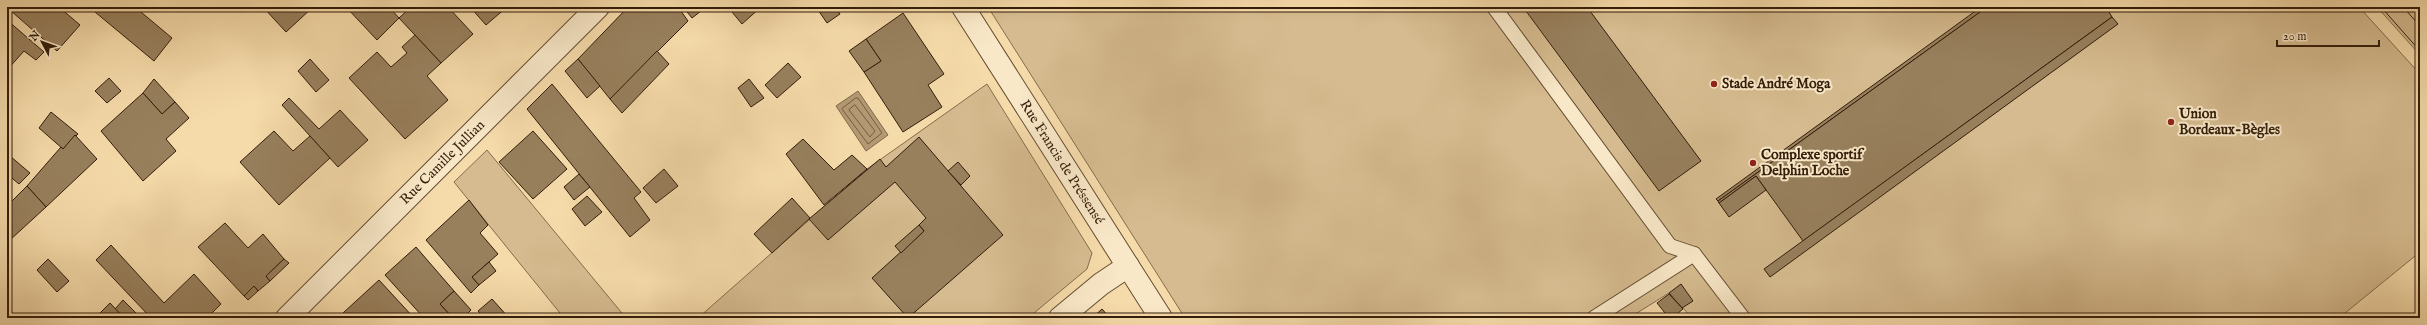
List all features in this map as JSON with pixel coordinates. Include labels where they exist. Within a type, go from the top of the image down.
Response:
[{"type":"street","name":"Rue Camille Jullian","points":[[288,318],[598,7]]},
{"type":"street","name":"Rue Francis de Préssensé","points":[[963,7],[1160,318]]},
{"type":"street","points":[[1060,318],[1101,284],[1128,266]]},
{"type":"lane","points":[[1494,7],[1670,246],[1694,254],[1743,318]]},
{"type":"lane","points":[[1594,318],[1694,254]]},
{"type":"shaded area","name":"Complexe sportif Delphin Loche","points":[[988,7],[2359,7],[2420,74],[2420,252],[2339,318],[1692,318],[1669,293],[1629,318],[1185,318]]},
{"type":"shaded area","points":[[2377,7],[2418,7],[2420,9],[2420,55]]},
{"type":"shaded area","points":[[987,84],[1092,253],[1087,269],[1028,318],[698,318],[867,169]]},
{"type":"shaded area","points":[[487,150],[626,318],[564,318],[454,182]]},
{"type":"water","points":[[858,91],[888,135],[866,151],[836,106]]},
{"type":"building","points":[[15,7],[59,7],[80,25],[57,51],[11,11]]},
{"type":"building","points":[[89,7],[135,7],[172,38],[154,61]]},
{"type":"building","points":[[263,7],[313,7],[286,32]]},
{"type":"building","points":[[346,7],[389,7],[399,18],[377,40]]},
{"type":"building","points":[[411,7],[448,7],[473,34],[441,63],[399,18]]},
{"type":"building","points":[[470,7],[507,7],[486,25]]},
{"type":"building","points":[[628,7],[678,7],[688,21],[610,99],[578,59]]},
{"type":"building","points":[[683,7],[699,7],[701,11],[692,18]]},
{"type":"building","points":[[737,7],[761,7],[742,24],[732,12]]},
{"type":"building","points":[[816,7],[836,7],[840,14],[827,23]]},
{"type":"building","points":[[1523,7],[1587,7],[1701,161],[1659,191]]},
{"type":"building","points":[[1981,7],[1987,7],[1718,201],[1716,199]]},
{"type":"building","points":[[1987,7],[2106,7],[2112,17],[1803,241],[1756,176],[1719,203],[1718,201]]},
{"type":"building","points":[[903,13],[944,74],[928,85],[942,107],[903,132],[864,72],[881,61],[866,39]]},
{"type":"building","points":[[2112,17],[2118,24],[1770,277],[1764,269]]},
{"type":"building","points":[[7,20],[44,52],[36,60],[24,51],[7,70]]},
{"type":"building","points":[[415,35],[441,63],[427,76],[448,100],[405,139],[349,78],[377,52],[391,67],[407,53],[402,47]]},
{"type":"building","points":[[866,39],[881,61],[864,72],[849,51]]},
{"type":"building","points":[[657,51],[669,64],[622,113],[610,99]]},
{"type":"building","points":[[310,59],[329,80],[316,92],[298,71]]},
{"type":"building","points":[[578,59],[600,86],[587,98],[565,71]]},
{"type":"building","points":[[788,63],[801,77],[777,98],[765,85]]},
{"type":"building","points":[[109,78],[121,91],[107,103],[95,91]]},
{"type":"building","points":[[154,79],[175,102],[162,114],[143,93]]},
{"type":"building","points":[[749,79],[764,98],[751,107],[738,88]]},
{"type":"building","points":[[552,84],[641,192],[634,198],[650,220],[630,237],[527,109]]},
{"type":"building","points":[[143,93],[162,114],[175,102],[189,118],[166,139],[176,151],[143,181],[101,131]]},
{"type":"building","points":[[289,98],[319,129],[340,110],[368,140],[338,167],[282,105]]},
{"type":"building","points":[[51,112],[78,134],[63,149],[39,128]]},
{"type":"building","points":[[274,131],[293,151],[310,136],[330,158],[279,205],[240,162]]},
{"type":"building","points":[[533,131],[567,169],[533,199],[499,162]]},
{"type":"building","points":[[75,135],[97,159],[46,207],[27,186],[61,147],[63,149]]},
{"type":"building","points":[[919,137],[1003,235],[908,318],[872,278],[924,231],[919,225],[926,218],[895,182],[828,240],[809,219],[880,159],[886,167]]},
{"type":"building","points":[[803,139],[834,170],[852,155],[867,169],[824,205],[786,154]]},
{"type":"building","points":[[10,156],[30,173],[19,184],[7,174],[7,160]]},
{"type":"building","points":[[958,162],[970,176],[961,185],[948,171]]},
{"type":"building","points":[[664,169],[678,186],[656,203],[643,188]]},
{"type":"building","points":[[579,174],[590,187],[574,200],[564,187]]},
{"type":"building","points":[[1756,176],[1766,190],[1729,217],[1719,203]]},
{"type":"building","points":[[27,186],[46,207],[10,240],[7,237],[7,206]]},
{"type":"building","points":[[587,196],[602,212],[585,226],[572,209]]},
{"type":"building","points":[[792,198],[810,218],[772,253],[754,234]]},
{"type":"building","points":[[469,200],[488,225],[480,233],[498,254],[472,277],[479,285],[471,293],[426,240]]},
{"type":"building","points":[[225,223],[248,248],[263,234],[284,259],[266,276],[270,281],[258,291],[254,286],[244,296],[198,247]]},
{"type":"building","points":[[919,225],[924,231],[901,253],[895,246]]},
{"type":"building","points":[[111,245],[164,303],[194,274],[221,304],[207,318],[151,318],[96,260]]},
{"type":"building","points":[[416,247],[454,291],[440,304],[453,318],[424,318],[385,275]]},
{"type":"building","points":[[48,259],[69,281],[57,292],[37,270]]},
{"type":"building","points":[[284,259],[289,263],[270,281],[266,276]]},
{"type":"building","points":[[489,262],[496,271],[479,285],[472,277]]},
{"type":"building","points":[[379,280],[414,318],[347,318],[343,313]]},
{"type":"building","points":[[1681,284],[1693,301],[1682,308],[1669,293]]},
{"type":"building","points":[[254,286],[258,291],[248,300],[244,296]]},
{"type":"building","points":[[454,291],[471,310],[463,318],[453,318],[440,304]]},
{"type":"building","points":[[1669,294],[1683,309],[1672,318],[1669,318],[1657,303]]},
{"type":"building","points":[[492,299],[509,318],[484,318],[478,311]]},
{"type":"building","points":[[123,300],[138,315],[135,318],[124,318],[115,309]]},
{"type":"building","points":[[110,303],[124,318],[95,318]]},
{"type":"building","points":[[1102,309],[1110,318],[1092,318]]},
{"type":"tram line","points":[[2381,7],[2420,51]]},
{"type":"tram line","points":[[2403,7],[2420,26]]},
{"type":"place","name":"Stade André Moga","points":[[1714,84]]},
{"type":"place","name":"Union Bordeaux-Bègles","points":[[2171,122]]},
{"type":"place","name":"Complexe sportif Delphin Loche","points":[[1753,163]]}]
